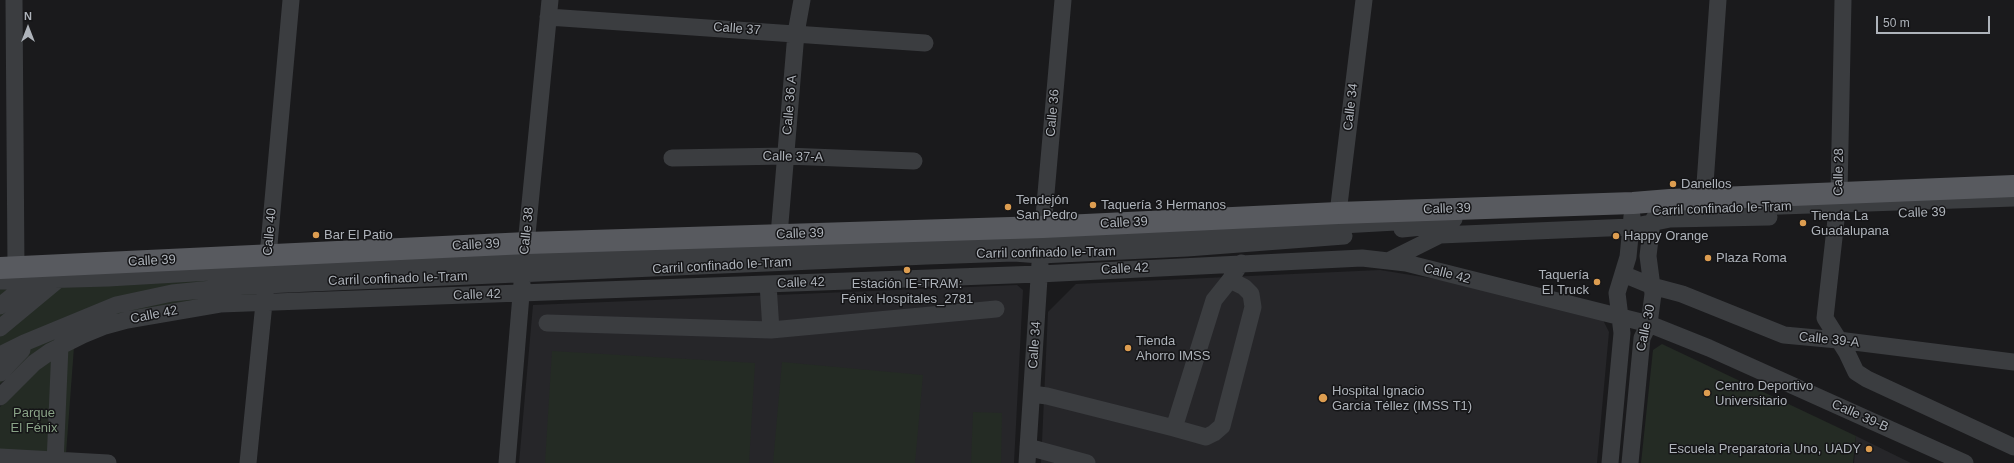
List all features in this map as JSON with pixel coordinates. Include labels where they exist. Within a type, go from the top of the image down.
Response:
[{"type":"main road","name":"Calle 39","points":[[17,279],[267,270],[525,258],[779,235],[1042,240],[1338,213],[1623,212],[1661,210],[1704,198],[1838,205],[2014,186]]},
{"type":"street","points":[[0,328],[17,279],[14,0]]},
{"type":"street","name":"Calle 40","points":[[248,463],[265,303],[291,0]]},
{"type":"street","name":"Calle 36 A","points":[[779,235],[796,34],[802,0]]},
{"type":"street","name":"Calle 36","points":[[1042,240],[1063,0]]},
{"type":"street","name":"Calle 34","points":[[1338,213],[1364,0]]},
{"type":"street","points":[[1704,198],[1718,0]]},
{"type":"street","name":"Calle 28","points":[[1843,0],[1838,205],[1825,318],[1856,372],[1866,379],[2014,447]]},
{"type":"street","name":"Calle 37","points":[[549,8],[796,34],[925,43]]},
{"type":"street","name":"Calle 38","points":[[507,463],[521,294],[549,8]]},
{"type":"street","name":"Calle 37-A","points":[[672,158],[786,156],[914,161]]},
{"type":"street","points":[[1838,205],[2014,198]]},
{"type":"street","name":"Calle 39","points":[[1623,212],[1661,210],[1670,219],[1838,205],[2014,210]]},
{"type":"street","name":"Calle 30","points":[[1630,463],[1642,338],[1649,324],[1653,294],[1648,256],[1661,210]]},
{"type":"street","points":[[1388,261],[1440,235],[1623,212]]},
{"type":"street","name":"Carril confinado Ie-Tram","points":[[17,279],[108,278],[788,247],[1042,240],[1216,232],[1454,218],[1623,212]]},
{"type":"street","name":"Calle 30","points":[[1610,463],[1622,334],[1617,294],[1628,257],[1623,212]]},
{"type":"street","name":"Calle 34","points":[[1028,455],[1042,240]]},
{"type":"street","name":"Calle 42","points":[[0,397],[34,363],[60,346],[105,326],[152,315],[220,304],[1040,274],[1241,262],[1362,258],[1406,263],[1620,317]]},
{"type":"street","points":[[1174,428],[1214,300],[1230,280],[1241,262]]},
{"type":"street","name":"Carril confinado Ie-Tram","points":[[0,355],[51,331],[116,304],[172,293],[267,270]]},
{"type":"street","name":"Calle 39-A","points":[[1623,274],[1652,286],[1682,294],[1784,336],[1838,340],[2014,362]]},
{"type":"street","points":[[108,278],[116,304]]},
{"type":"street","points":[[0,306],[17,279]]},
{"type":"street","points":[[0,317],[17,279]]},
{"type":"street","points":[[1032,394],[1047,396],[1206,437],[1214,433],[1222,426],[1253,307],[1251,294],[1244,287],[1230,280]]},
{"type":"street","points":[[768,284],[771,330]]},
{"type":"street","points":[[547,323],[771,330],[996,309]]},
{"type":"street","name":"Calle 39-B","points":[[1620,317],[1649,324],[1709,348],[1965,463]]},
{"type":"street","points":[[0,372],[21,351],[51,331]]},
{"type":"street","points":[[55,461],[60,346]]},
{"type":"street","points":[[1028,455],[1086,463]]},
{"type":"street","points":[[0,457],[108,463]]},
{"type":"shaded area","name":"Hospital Ignacio García Téllez (IMSS T1)","points":[[1380,270],[1460,283],[1603,320],[1609,332],[1597,463],[1041,463],[1048,312],[1076,284]]},
{"type":"shaded area","points":[[1017,285],[1023,290],[1014,463],[519,463],[533,305]]},
{"type":"shaded area","name":"Escuela Preparatoria Uno, UADY","points":[[1856,436],[1911,463],[1854,463]]},
{"type":"green space","points":[[260,265],[256,295],[148,308],[18,368],[0,384],[0,274]]},
{"type":"green space","name":"Centro Deportivo Universitario","points":[[1662,344],[1856,436],[1853,463],[1641,463],[1653,350]]},
{"type":"green space","name":"Parque El Fénix","points":[[74,347],[66,454],[0,462],[0,407],[6,399],[40,367]]},
{"type":"green space","points":[[552,351],[755,363],[749,463],[545,463]]},
{"type":"green space","points":[[782,362],[923,375],[915,463],[773,463]]},
{"type":"green space","points":[[973,412],[1002,413],[1001,463],[971,463]]},
{"type":"place","name":"Danellos","points":[[1673,184]]},
{"type":"place","name":"Taquería 3 Hermanos","points":[[1093,205]]},
{"type":"place","name":"Tendejón San Pedro","points":[[1008,207]]},
{"type":"place","name":"Tienda La Guadalupana","points":[[1803,223]]},
{"type":"place","name":"Bar El Patio","points":[[316,235]]},
{"type":"place","name":"Happy Orange","points":[[1616,236]]},
{"type":"place","name":"Plaza Roma","points":[[1708,258]]},
{"type":"place","name":"Estación IE-TRAM: Fénix Hospitales_2781","points":[[907,270]]},
{"type":"place","name":"Taquería El Truck","points":[[1597,282]]},
{"type":"place","name":"Tienda Ahorro IMSS","points":[[1128,348]]},
{"type":"place","name":"Centro Deportivo Universitario","points":[[1707,393]]},
{"type":"place","name":"Hospital Ignacio García Téllez (IMSS T1)","points":[[1323,398]]},
{"type":"place","name":"Escuela Preparatoria Uno, UADY","points":[[1869,449]]}]
